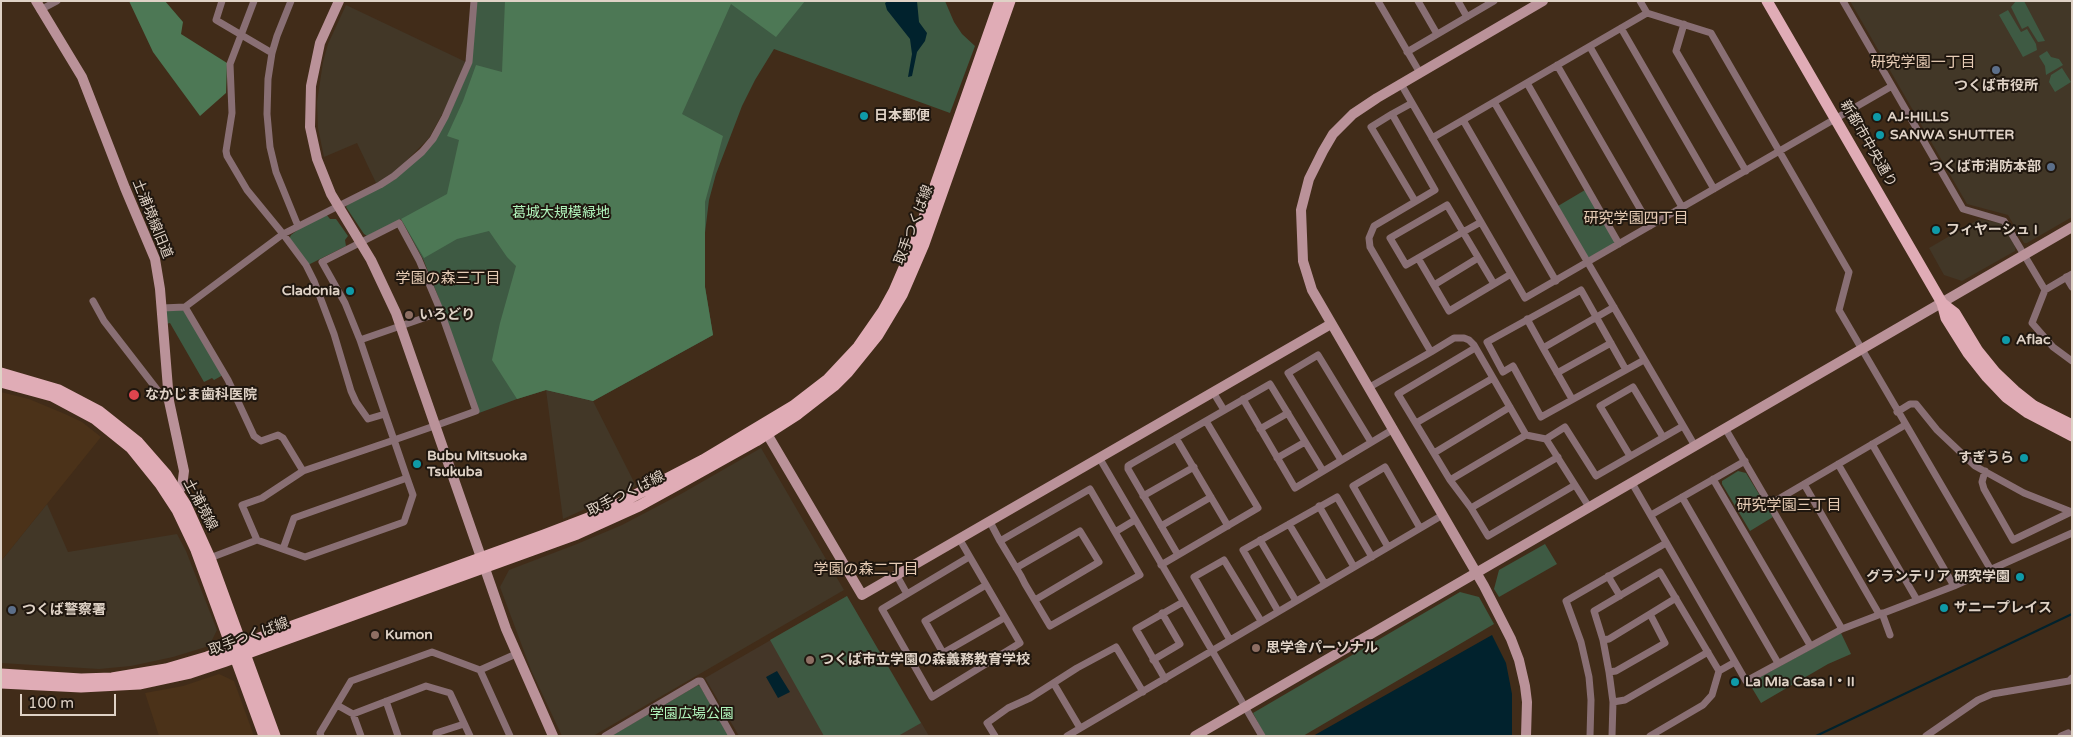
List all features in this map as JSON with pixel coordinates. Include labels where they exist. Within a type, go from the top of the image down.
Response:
[{"type":"main road","name":"取手つくば線","points":[[764,430],[828,379],[858,347],[883,311],[898,283],[916,240],[1000,1]]},
{"type":"main road","name":"取手つくば線","points":[[1,674],[81,679],[125,676],[166,669],[239,650],[482,564],[608,510],[798,414],[834,386],[864,353],[891,316],[913,272],[924,244],[1010,1]]},
{"type":"main road","name":"新都市中央通り","points":[[1768,1],[1942,303],[1946,318],[1968,353],[1986,377],[2006,397],[2028,413],[2072,436]]},
{"type":"main road","name":"新都市中央通り","points":[[1942,303],[1955,313],[1978,351],[1995,372],[2015,391],[2041,410],[2072,425]]},
{"type":"main road","name":"土浦境線","points":[[1,373],[59,390],[99,411],[118,424],[138,442],[166,474],[275,736]]},
{"type":"main road","name":"土浦境線","points":[[1,382],[52,396],[95,419],[131,448],[173,494],[186,505],[210,558],[264,736]]},
{"type":"main road","name":"取手つくば線","points":[[1,683],[81,687],[139,684],[190,673],[239,650]]},
{"type":"street","points":[[38,6],[57,1]]},
{"type":"street","points":[[222,1],[216,20],[272,53]]},
{"type":"street","points":[[254,1],[230,64],[232,113],[226,151],[247,190],[283,234],[306,266],[314,281],[338,345],[356,402],[368,419],[385,414]]},
{"type":"street","points":[[291,1],[272,53],[266,96],[270,148],[280,185],[298,226]]},
{"type":"street","points":[[339,1],[316,56],[310,100],[310,127],[317,159],[326,183],[338,206],[381,279],[400,326],[482,564],[516,654],[554,736]]},
{"type":"street","points":[[162,308],[185,307],[283,234],[394,176],[422,152],[433,139],[469,62],[474,26],[474,1]]},
{"type":"street","points":[[1378,1],[1420,73]]},
{"type":"street","points":[[1418,1],[1437,34]]},
{"type":"street","points":[[1458,1],[1467,17]]},
{"type":"street","points":[[1407,52],[1494,1]]},
{"type":"street","points":[[1526,736],[1527,702],[1519,660],[1504,622],[1312,290],[1303,261],[1301,210],[1308,179],[1333,134],[1353,114],[1544,1]]},
{"type":"street","points":[[1640,1],[1647,13],[1711,33],[1849,272],[1839,310],[1991,570]]},
{"type":"street","points":[[1843,1],[1963,209],[2004,221],[2045,290]]},
{"type":"street","name":"土浦境線旧道","points":[[38,6],[82,77],[125,188],[149,243],[157,270],[169,400],[184,471],[182,487],[173,494]]},
{"type":"street","points":[[1432,138],[1647,13]]},
{"type":"street","points":[[1684,24],[1676,51],[1746,170]]},
{"type":"street","points":[[1621,28],[1714,189]]},
{"type":"street","points":[[1590,46],[1682,207]]},
{"type":"street","points":[[1557,65],[1650,226]]},
{"type":"street","points":[[1527,83],[1619,244]]},
{"type":"street","points":[[1401,84],[1525,298],[1892,86]]},
{"type":"street","points":[[1494,102],[1695,446]]},
{"type":"street","points":[[1412,104],[1371,127],[1415,201]]},
{"type":"street","points":[[1392,114],[1435,190],[1374,226],[1368,238],[1370,247],[1431,352]]},
{"type":"street","points":[[1462,120],[1556,281]]},
{"type":"street","points":[[1481,222],[1463,232],[1406,265],[1390,238],[1447,205],[1463,232],[1478,258],[1494,284]]},
{"type":"street","points":[[210,558],[257,540],[305,557],[404,522],[413,495],[407,478],[394,440],[385,414],[360,340],[345,303],[322,262],[399,223],[419,260],[441,312],[476,411],[394,440],[303,471],[262,498],[242,505],[257,540]]},
{"type":"street","points":[[1195,736],[2072,228]]},
{"type":"street","points":[[1418,258],[1449,311],[1511,274]]},
{"type":"street","points":[[1434,285],[1478,258]]},
{"type":"street","points":[[2072,287],[2069,276],[2045,290],[2032,323],[2053,347],[2072,361]]},
{"type":"street","points":[[1626,370],[1581,290],[1487,342],[1504,372],[1513,366],[1542,417],[1644,360]]},
{"type":"street","points":[[93,301],[104,321],[162,396],[169,400]]},
{"type":"street","points":[[185,307],[228,380],[254,436],[261,441],[278,435],[282,438],[303,471]]},
{"type":"street","points":[[1543,348],[1614,307]]},
{"type":"street","points":[[360,340],[441,312]]},
{"type":"street","points":[[1527,319],[1572,399]]},
{"type":"street","points":[[764,430],[862,595],[1331,324]]},
{"type":"street","points":[[1368,388],[1459,338],[1468,340],[1475,348],[1526,435]]},
{"type":"street","points":[[1557,373],[1611,343]]},
{"type":"street","points":[[1475,348],[1398,394],[1450,480],[1471,508],[1488,536],[1576,485]]},
{"type":"street","points":[[1341,460],[1288,373],[1318,355],[1371,442]]},
{"type":"street","points":[[1416,424],[1493,378]]},
{"type":"street","points":[[1178,555],[1143,496],[1128,466],[1224,410],[1270,384],[1323,471]]},
{"type":"street","points":[[1630,456],[1600,406],[1632,387],[1663,437]]},
{"type":"street","points":[[1213,392],[1224,410]]},
{"type":"street","points":[[1243,399],[1295,488],[1392,430]]},
{"type":"street","points":[[1897,412],[1910,404],[1916,404],[1953,446],[1975,466],[2024,493],[2071,512]]},
{"type":"street","points":[[1434,453],[1510,407]]},
{"type":"street","points":[[1260,429],[1288,413]]},
{"type":"street","points":[[1161,565],[1258,508],[1206,421]]},
{"type":"street","points":[[1770,504],[1905,425]]},
{"type":"street","points":[[1450,480],[1526,435],[1546,439],[1565,427],[1596,476],[1683,426]]},
{"type":"street","points":[[1725,428],[1842,629]]},
{"type":"street","points":[[1176,438],[1228,526]]},
{"type":"street","points":[[1546,439],[1589,507]]},
{"type":"street","points":[[1277,458],[1305,442]]},
{"type":"street","points":[[1872,444],[1954,586]]},
{"type":"street","points":[[1471,508],[1558,457]]},
{"type":"street","points":[[1100,459],[1262,736]]},
{"type":"street","points":[[1651,515],[1745,461]]},
{"type":"street","points":[[1838,464],[1917,600]]},
{"type":"street","points":[[1143,496],[1194,467]]},
{"type":"street","points":[[1388,547],[1353,486],[1385,467],[1420,528]]},
{"type":"street","points":[[1985,471],[1982,482],[1984,489],[2013,540],[2071,512]]},
{"type":"street","points":[[283,549],[294,518],[407,478]]},
{"type":"street","points":[[1713,479],[1810,646]]},
{"type":"street","points":[[1632,483],[1746,681],[1842,629],[1954,586],[2072,533]]},
{"type":"street","points":[[1804,484],[1891,631]]},
{"type":"street","points":[[990,522],[1000,540],[1016,568],[1050,626],[1140,575],[1090,489],[1000,540]]},
{"type":"street","points":[[1278,611],[1243,550],[1260,540],[1336,496],[1372,556]]},
{"type":"street","points":[[1161,526],[1211,497]]},
{"type":"street","points":[[1682,497],[1778,663]]},
{"type":"street","points":[[1319,506],[1354,567]]},
{"type":"street","points":[[1068,736],[1441,516]]},
{"type":"street","points":[[1115,532],[1136,520]]},
{"type":"street","points":[[1289,524],[1325,584]]},
{"type":"street","points":[[1016,568],[1080,531],[1099,562],[1035,600]]},
{"type":"street","points":[[960,540],[970,557],[1004,618],[1020,643],[932,697],[882,609],[970,557]]},
{"type":"street","points":[[1260,540],[1296,601]]},
{"type":"street","points":[[1590,736],[1591,700],[1588,677],[1581,642],[1566,600],[1666,543]]},
{"type":"street","points":[[1230,640],[1194,577],[1224,560],[1261,621]]},
{"type":"street","points":[[1612,736],[1613,702],[1609,672],[1603,640],[1594,611],[1660,572],[1719,672]]},
{"type":"street","points":[[897,576],[907,594]]},
{"type":"street","points":[[1608,576],[1620,596]]},
{"type":"street","points":[[986,586],[925,621],[943,653],[1004,618]]},
{"type":"street","points":[[1603,640],[1609,639],[1676,598]]},
{"type":"street","points":[[1165,678],[1136,629],[1183,602]]},
{"type":"street","points":[[1154,660],[1180,644],[1162,614]]},
{"type":"street","points":[[1609,672],[1616,671],[1665,643],[1650,614]]},
{"type":"street","points":[[995,736],[987,722],[1008,708],[1054,684],[1077,668],[1116,647],[1143,692]]},
{"type":"street","points":[[321,736],[320,733],[352,681],[432,652],[480,670],[516,654]]},
{"type":"street","points":[[1613,702],[1625,700],[1708,652]]},
{"type":"street","points":[[1650,736],[1708,700],[1712,695],[1719,672],[1735,662]]},
{"type":"street","points":[[480,670],[510,736]]},
{"type":"street","points":[[1926,736],[1978,700],[1992,694],[2069,681],[2072,678]]},
{"type":"street","points":[[605,736],[698,681],[701,682],[732,736]]},
{"type":"street","points":[[1054,684],[1080,728]]},
{"type":"street","points":[[353,714],[426,686],[450,693],[470,736]]},
{"type":"street","points":[[386,701],[398,736]]},
{"type":"street","points":[[337,705],[353,714],[361,736]]},
{"type":"street","points":[[436,736],[436,733],[464,724]]},
{"type":"shaded area","points":[[1850,1],[2072,1],[2072,217],[2024,243],[2008,215],[1967,204]]},
{"type":"shaded area","points":[[346,5],[466,62],[451,98],[429,138],[392,175],[377,185],[357,143],[324,157],[318,128],[317,102],[323,62],[328,44]]},
{"type":"shaded area","points":[[1979,219],[2002,223],[2016,246],[2015,251],[1962,281],[1944,275],[1929,248]]},
{"type":"shaded area","points":[[546,390],[593,401],[636,486],[563,519]]},
{"type":"shaded area","points":[[1,392],[29,399],[65,414],[82,422],[101,437],[1,561]]},
{"type":"shaded area","points":[[761,448],[844,590],[593,736],[562,736],[531,670],[500,587],[509,570],[622,525]]},
{"type":"shaded area","points":[[47,504],[68,552],[177,534],[186,551],[217,630],[209,646],[173,657],[131,666],[99,669],[1,663],[1,561]]},
{"type":"shaded area","name":"つくば市立学園の森義務教育学校","points":[[847,596],[929,736],[739,736],[705,678]]},
{"type":"shaded area","points":[[219,674],[234,681],[254,736],[159,736],[145,693],[183,686]]},
{"type":"green space","points":[[129,1],[165,1],[183,22],[181,34],[227,63],[226,93],[200,116],[153,52]]},
{"type":"green space","name":"葛城大規模緑地","points":[[476,1],[945,1],[954,22],[962,34],[975,46],[950,113],[774,49],[742,106],[716,174],[709,200],[704,241],[705,287],[713,335],[593,401],[546,390],[479,413],[438,296],[423,259],[401,219],[367,236],[346,207],[348,204],[394,180],[433,144],[451,111],[471,65]]},
{"type":"green space","name":"葛城大規模緑地","points":[[505,1],[805,1],[776,37],[731,4],[682,114],[723,136],[705,202],[705,287],[713,335],[593,401],[546,390],[517,399],[492,360],[516,266],[507,257],[489,231],[457,239],[424,258],[401,219],[447,194],[459,140],[447,136],[463,101],[476,65],[502,72]]},
{"type":"green space","points":[[2016,1],[2024,1],[2045,41],[2038,42],[2028,26],[2022,29],[2011,7]]},
{"type":"green space","points":[[2008,10],[2021,32],[2027,29],[2036,44],[2037,50],[2023,57],[1999,15]]},
{"type":"green space","points":[[2047,51],[2051,57],[2059,59],[2063,65],[2046,75],[2045,66],[2039,56]]},
{"type":"green space","points":[[2062,68],[2071,82],[2055,92],[2049,82],[2051,75]]},
{"type":"green space","points":[[1585,190],[1615,241],[1614,244],[1588,258],[1558,206]]},
{"type":"green space","points":[[326,214],[330,219],[336,219],[348,236],[345,240],[346,246],[308,265],[289,239],[299,229]]},
{"type":"green space","points":[[165,311],[184,311],[223,375],[214,380],[212,378],[204,382],[170,323],[166,324]]},
{"type":"green space","points":[[1738,471],[1746,473],[1773,517],[1750,531],[1722,484],[1722,481]]},
{"type":"green space","points":[[1545,544],[1557,564],[1499,597],[1494,589],[1499,570]]},
{"type":"green space","points":[[1460,592],[1479,597],[1494,624],[1303,736],[1265,736],[1253,713]]},
{"type":"green space","name":"つくば市立学園の森義務教育学校","points":[[847,596],[921,723],[898,736],[824,736],[770,640]]},
{"type":"green space","points":[[1841,633],[1851,654],[1828,664],[1761,703],[1749,683]]},
{"type":"green space","name":"学園広場公園","points":[[698,685],[729,736],[611,736]]},
{"type":"water","points":[[888,1],[917,1],[919,22],[927,33],[925,41],[917,52],[912,76],[908,77],[912,54],[910,39],[887,10],[885,3]]},
{"type":"water","points":[[1492,635],[1506,663],[1512,694],[1512,736],[1313,736]]},
{"type":"water","points":[[777,671],[790,692],[778,698],[766,677]]},
{"type":"waterway","points":[[1816,736],[2072,614]]},
{"type":"place","name":"つくば市役所","points":[[1996,70]]},
{"type":"place","name":"日本郵便","points":[[864,116]]},
{"type":"place","name":"AJ-HILLS","points":[[1877,117]]},
{"type":"place","name":"SANWA SHUTTER","points":[[1880,135]]},
{"type":"place","name":"つくば市消防本部","points":[[2051,167]]},
{"type":"place","name":"フィヤーシュ I","points":[[1936,230]]},
{"type":"place","name":"Cladonia","points":[[350,291]]},
{"type":"place","name":"いろどり","points":[[409,315]]},
{"type":"place","name":"Aflac","points":[[2006,340]]},
{"type":"place","name":"なかじま歯科医院","points":[[134,395]]},
{"type":"place","name":"すぎうら","points":[[2024,458]]},
{"type":"place","name":"Bubu Mitsuoka Tsukuba","points":[[417,464]]},
{"type":"place","name":"グランテリア 研究学園","points":[[2020,577]]},
{"type":"place","name":"サニープレイス","points":[[1944,608]]},
{"type":"place","name":"つくば警察署","points":[[12,610]]},
{"type":"place","name":"Kumon","points":[[375,635]]},
{"type":"place","name":"思学舎パーソナル","points":[[1256,648]]},
{"type":"place","name":"つくば市立学園の森義務教育学校","points":[[810,660]]},
{"type":"place","name":"La Mia Casa I・II","points":[[1735,682]]},
{"type":"district","name":"研究学園一丁目","points":[[1923,63]]},
{"type":"district","name":"研究学園四丁目","points":[[1636,219]]},
{"type":"district","name":"学園の森三丁目","points":[[448,279]]},
{"type":"district","name":"研究学園三丁目","points":[[1789,506]]},
{"type":"district","name":"学園の森二丁目","points":[[866,570]]}]
